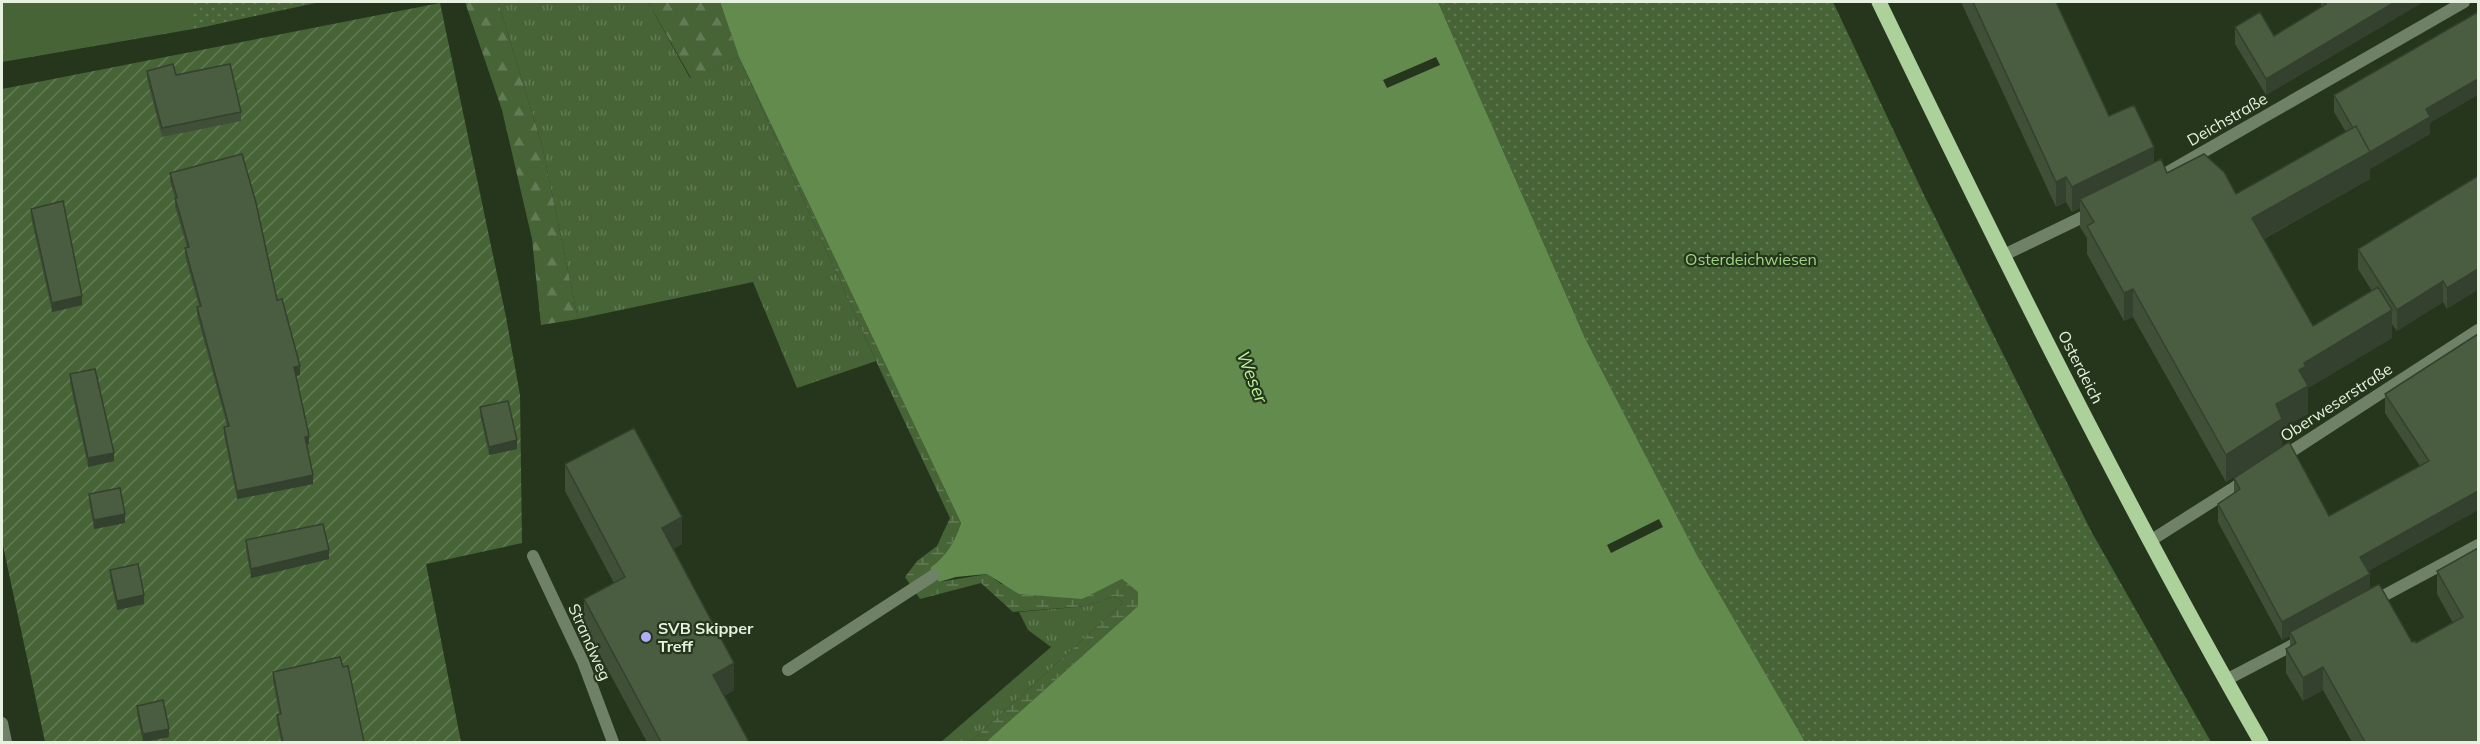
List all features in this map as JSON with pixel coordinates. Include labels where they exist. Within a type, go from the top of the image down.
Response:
[{"type":"main road","name":"Osterdeich","points":[[1879,2],[2002,256],[2150,541],[2261,742]]},
{"type":"street","name":"Deichstraße","points":[[2143,186],[2464,2]]},
{"type":"street","points":[[2002,256],[2101,208]]},
{"type":"street","name":"Oberweserstraße","points":[[2150,541],[2478,330]]},
{"type":"street","points":[[2356,611],[2478,545]]},
{"type":"street","name":"Strandweg","points":[[533,555],[583,662],[614,742]]},
{"type":"street","points":[[788,670],[934,575]]},
{"type":"street","points":[[2226,680],[2315,633]]},
{"type":"street","points":[[2,723],[6,742]]},
{"type":"green space","points":[[2,2],[320,2],[199,28],[2,62]]},
{"type":"green space","points":[[2,2],[189,2],[194,28],[5,61],[2,42]]},
{"type":"green space","points":[[465,2],[498,2],[542,145],[578,319],[541,325],[532,239],[502,110]]},
{"type":"green space","points":[[498,2],[648,2],[690,78],[739,57],[876,361],[797,388],[753,282],[578,319],[542,145]]},
{"type":"green space","points":[[648,2],[720,2],[739,57],[691,78]]},
{"type":"green space","name":"Osterdeichwiesen","points":[[1438,2],[1833,2],[1924,195],[2091,531],[2211,742],[1805,742],[1698,557],[1585,338]]},
{"type":"green space","points":[[440,3],[506,317],[520,395],[522,543],[426,564],[461,742],[45,742],[2,541],[2,89]]},
{"type":"green space","points":[[739,57],[961,523],[949,548],[930,568],[939,582],[988,574],[1001,584],[1082,598],[1122,579],[1139,592],[1138,606],[986,742],[970,742],[1123,603],[1115,596],[1087,606],[1013,612],[981,583],[920,599],[905,577],[917,561],[937,546],[950,518],[876,361]]},
{"type":"green space","points":[[1115,596],[1123,603],[970,742],[941,742],[1051,647],[1028,630],[1019,612],[1087,606]]},
{"type":"water","name":"Weser","points":[[720,2],[1438,2],[1585,338],[1698,557],[1805,742],[986,742],[1138,606],[1138,592],[1122,579],[1082,599],[1019,594],[987,574],[956,577],[939,582],[930,568],[949,548],[961,523],[739,57]]},
{"type":"pier","points":[[1436,57],[1440,65],[1387,88],[1383,80]]},
{"type":"pier","points":[[1659,519],[1663,527],[1611,553],[1607,545]]},
{"type":"building","points":[[1973,2],[2056,2],[2109,116],[2134,105],[2154,147],[2072,187],[2066,177],[2056,182]]},
{"type":"building","points":[[2324,2],[2395,2],[2266,79],[2235,27],[2260,12],[2274,36],[2326,4]]},
{"type":"building","points":[[2478,12],[2478,79],[2426,109],[2430,117],[2370,152],[2356,126],[2353,128],[2334,95]]},
{"type":"building","points":[[173,64],[176,75],[230,64],[241,112],[162,128],[147,71]]},
{"type":"building","points":[[2356,126],[2370,152],[2252,218],[2313,326],[2378,287],[2392,310],[2304,363],[2306,366],[2299,370],[2308,386],[2276,404],[2282,419],[2226,455],[2133,289],[2124,293],[2087,226],[2094,222],[2080,199],[2161,159],[2167,173],[2204,154],[2224,172],[2236,194]]},
{"type":"building","points":[[242,154],[256,203],[277,300],[282,299],[300,366],[294,367],[309,436],[305,437],[313,475],[237,491],[224,427],[229,426],[197,307],[201,306],[185,248],[189,247],[170,173]]},
{"type":"building","points":[[2478,176],[2478,269],[2447,288],[2443,281],[2397,310],[2358,249]]},
{"type":"building","points":[[63,201],[82,296],[52,303],[31,209]]},
{"type":"building","points":[[2478,334],[2478,491],[2360,557],[2370,574],[2282,622],[2218,504],[2240,489],[2234,478],[2289,442],[2329,516],[2429,461],[2385,394]]},
{"type":"building","points":[[95,369],[114,453],[88,458],[70,374]]},
{"type":"building","points":[[508,401],[517,440],[489,447],[480,407]]},
{"type":"building","points":[[634,428],[682,517],[662,528],[734,663],[713,675],[749,742],[661,742],[584,599],[625,577],[565,464]]},
{"type":"building","points":[[120,488],[125,514],[94,520],[89,494]]},
{"type":"building","points":[[323,524],[329,550],[251,569],[246,540]]},
{"type":"building","points":[[2478,548],[2478,742],[2365,742],[2323,667],[2303,678],[2286,649],[2296,643],[2290,632],[2379,584],[2412,642],[2416,643],[2463,617],[2437,571]]},
{"type":"building","points":[[138,564],[144,595],[117,601],[110,570]]},
{"type":"building","points":[[340,657],[343,667],[348,666],[364,742],[283,742],[277,715],[281,714],[273,672]]},
{"type":"building","points":[[163,700],[169,729],[143,734],[137,706]]},
{"type":"place","name":"SVB Skipper Treff","points":[[646,637]]}]
